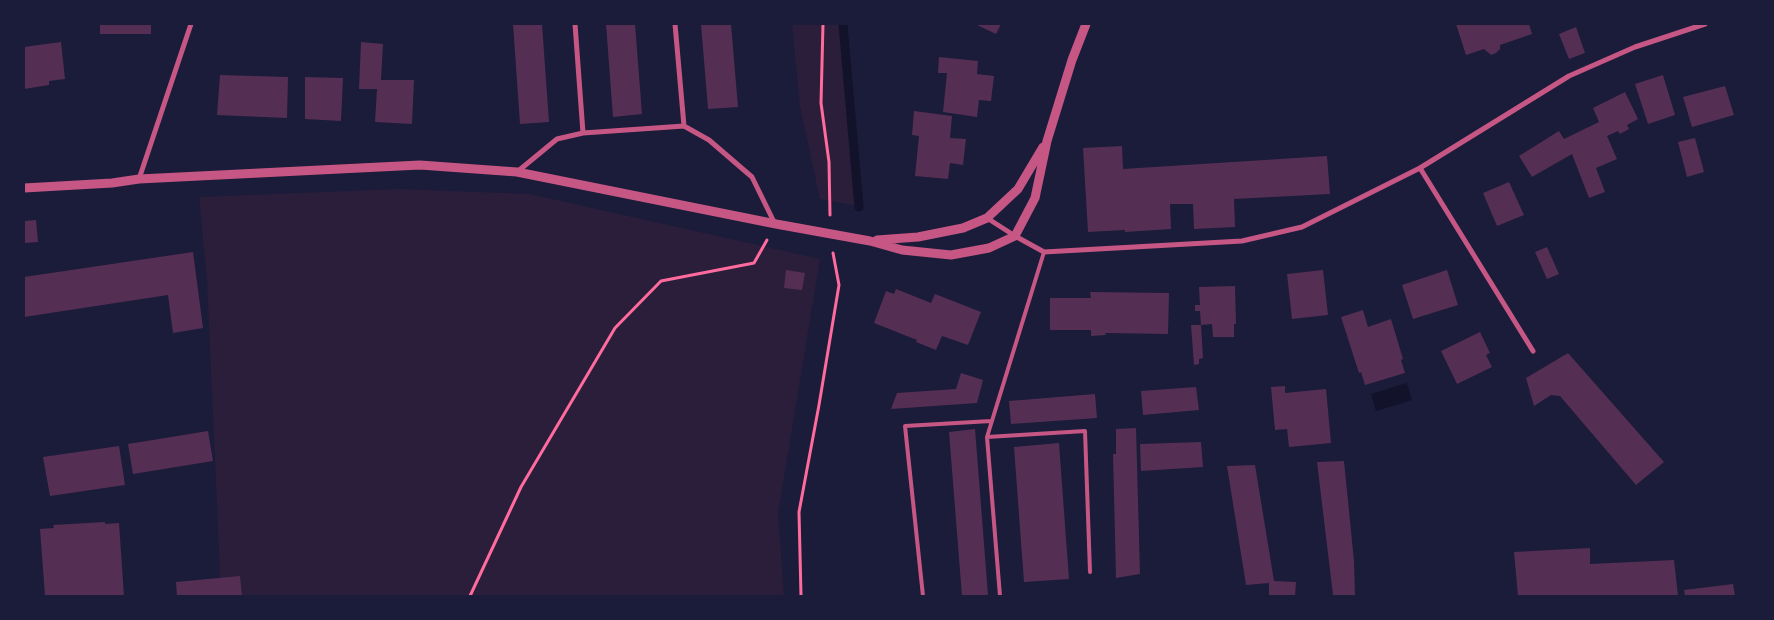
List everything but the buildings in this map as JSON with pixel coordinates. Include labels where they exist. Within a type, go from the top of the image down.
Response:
[{"type":"street","points":[[139,179],[191,24]]},
{"type":"street","points":[[575,24],[583,134]]},
{"type":"street","points":[[675,24],[684,126]]},
{"type":"street","points":[[24,188],[112,183],[139,179],[420,165],[517,172],[870,241],[902,250],[951,255],[989,248],[1015,236],[1035,198],[1047,141],[1072,60],[1086,24]]},
{"type":"street","points":[[987,218],[1044,252],[1242,241],[1302,227],[1420,168],[1569,76],[1635,47],[1705,24]]},
{"type":"street","points":[[517,172],[557,139],[583,134],[684,126],[709,140],[752,177],[776,224]]},
{"type":"street","points":[[870,241],[927,236],[963,228],[987,218],[1018,189],[1047,141]]},
{"type":"street","points":[[1420,168],[1532,352]]},
{"type":"lane","points":[[1000,596],[986,437],[1044,252]]},
{"type":"lane","points":[[923,596],[905,426],[991,421]]},
{"type":"lane","points":[[986,437],[1085,431],[1090,572]]},
{"type":"path","points":[[802,596],[799,512],[839,285],[829,233],[831,204],[829,170],[821,103],[823,24]]},
{"type":"path","points":[[470,596],[521,487],[615,328],[661,281],[754,263],[776,224]]},
{"type":"shaded area","points":[[792,24],[848,24],[863,207],[820,199],[800,107]]},
{"type":"shaded area","points":[[399,189],[530,194],[820,259],[778,513],[784,596],[221,596],[207,280],[199,197]]},
{"type":"shaded area","points":[[1407,383],[1412,400],[1376,411],[1371,394]]},
{"type":"waterway","points":[[843,24],[859,207]]}]
